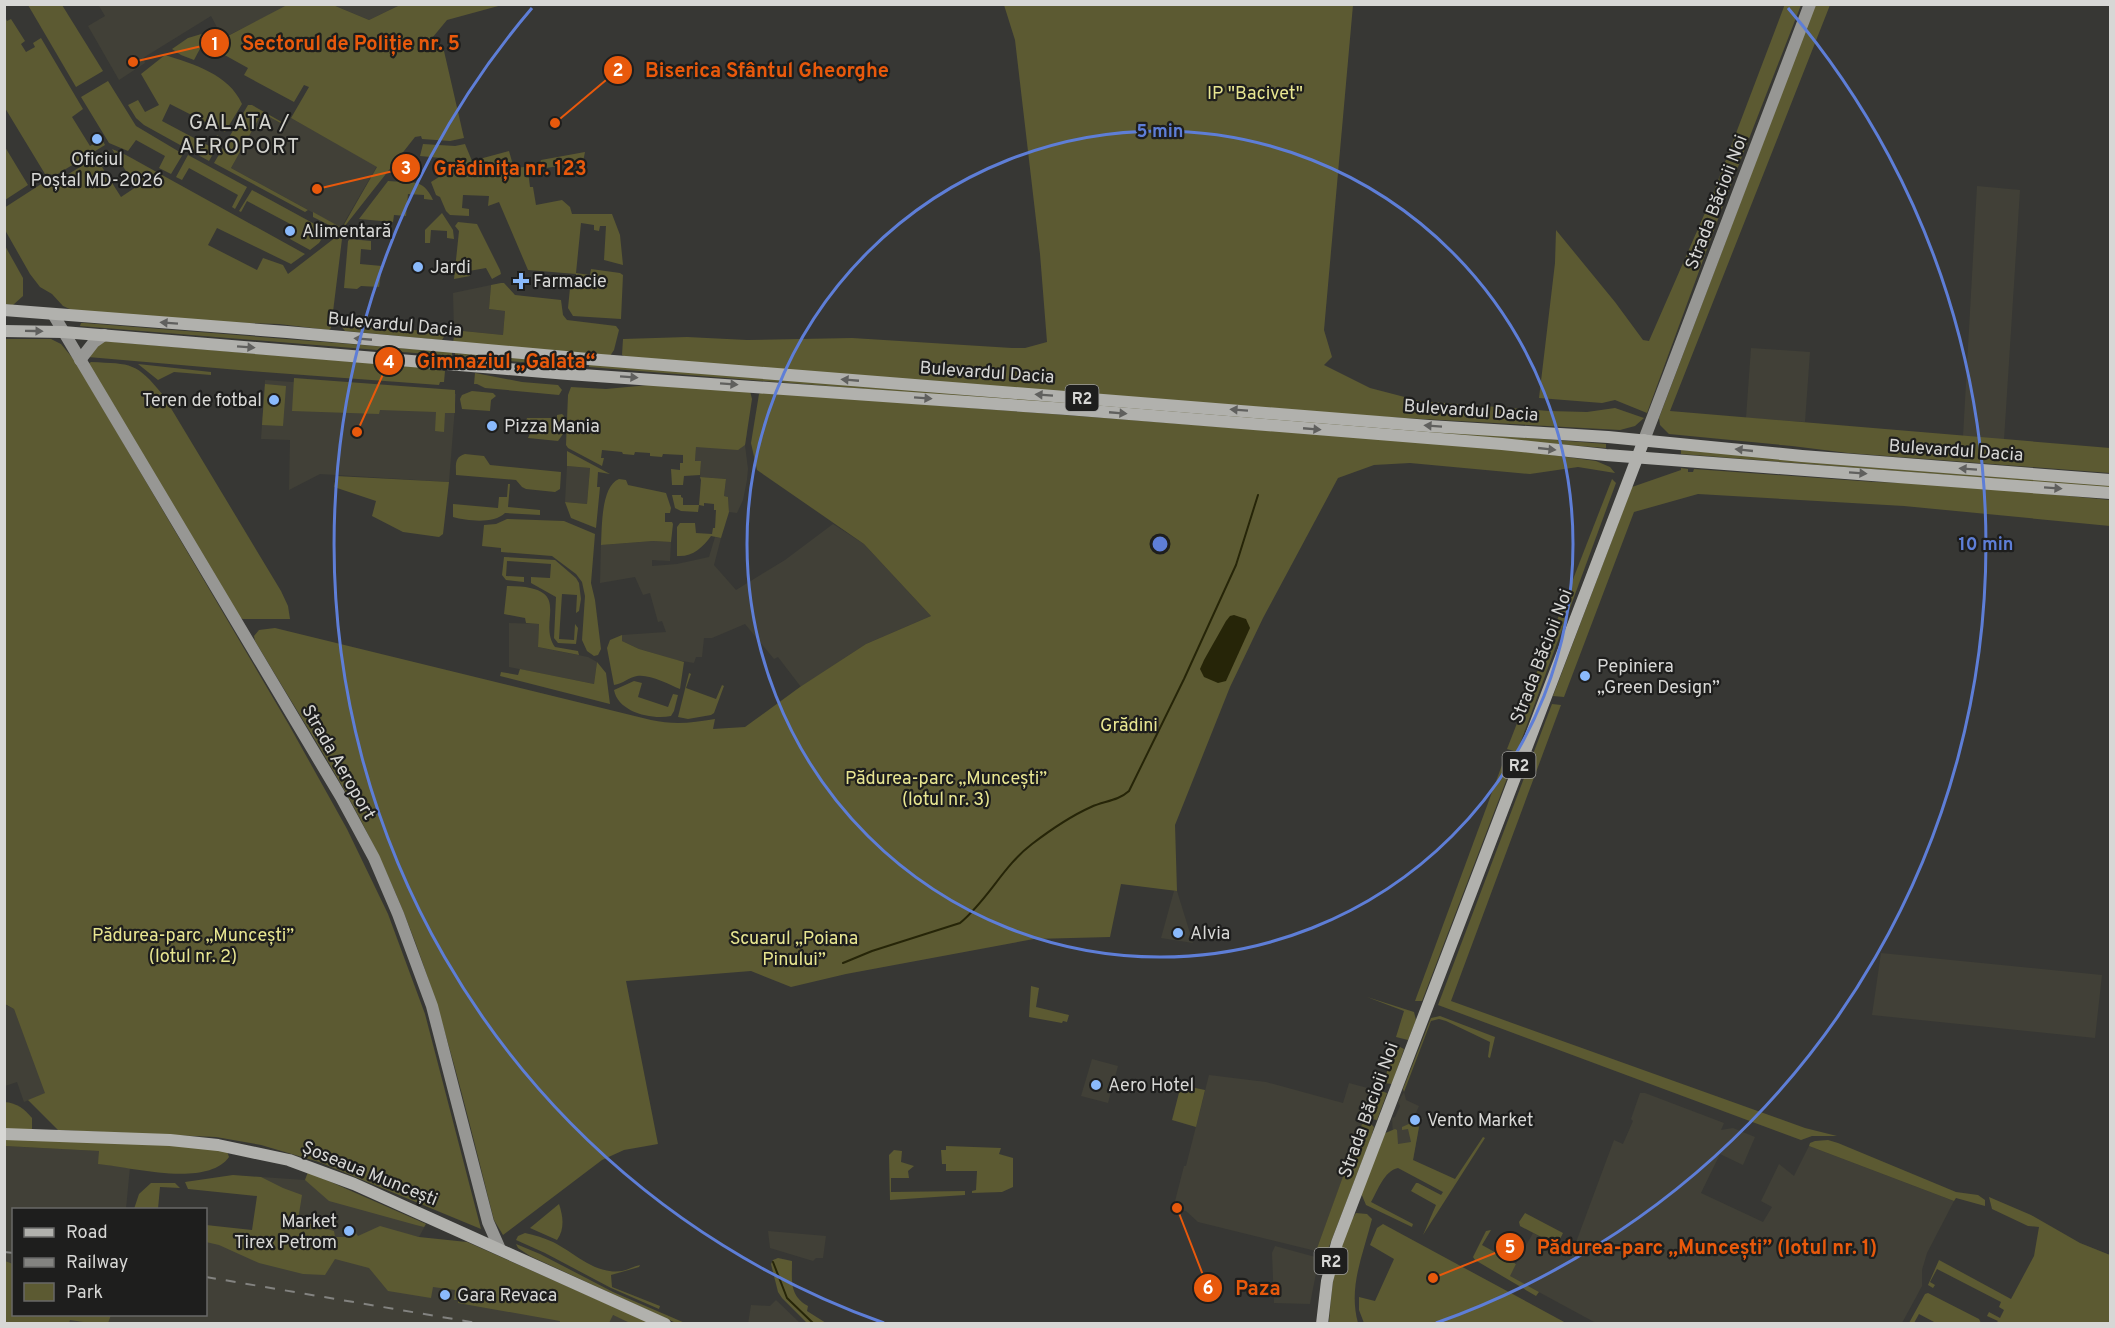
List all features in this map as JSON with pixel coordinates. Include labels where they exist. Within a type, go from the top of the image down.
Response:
[{"type":"main road","name":"Bulevardul Dacia","points":[[4,310],[936,387],[1429,426],[1644,440],[1802,456],[2110,480]]},
{"type":"main road","name":"Bulevardul Dacia","points":[[4,331],[104,335],[567,374],[1067,409],[1638,457],[2110,493]]},
{"type":"main road","name":"Strada Băcioii Noi","points":[[1322,1323],[1327,1281],[1337,1243],[1644,440]]},
{"type":"main road","name":"Șoseaua Muncești","points":[[4,1134],[170,1140],[241,1149],[289,1160],[327,1173],[500,1247],[665,1323]]},
{"type":"street","name":"Strada Băcioii Noi","points":[[1644,440],[1810,4]]},
{"type":"street","name":"Strada Aeroport","points":[[53,314],[341,797],[374,858],[398,914],[432,1006],[488,1222],[500,1247]]},
{"type":"street","points":[[80,360],[94,342],[104,335]]},
{"type":"shaded area","points":[[100,5],[289,5],[225,37],[211,16],[143,58],[145,63],[119,80],[88,26],[105,16]]},
{"type":"shaded area","points":[[333,5],[400,5],[369,20]]},
{"type":"shaded area","points":[[262,113],[286,126],[291,118],[377,166],[341,228],[231,168]]},
{"type":"shaded area","points":[[1977,186],[2020,190],[2004,440],[1963,437]]},
{"type":"shaded area","points":[[491,285],[489,309],[505,311],[503,335],[454,330],[453,293]]},
{"type":"shaded area","points":[[1751,348],[1810,352],[1805,422],[1746,418]]},
{"type":"shaded area","points":[[265,380],[456,394],[449,482],[320,474],[289,490],[290,440],[261,439]]},
{"type":"shaded area","points":[[697,429],[747,433],[745,445],[747,480],[743,500],[737,513],[729,512],[728,497],[724,496],[726,479],[700,477],[701,462],[695,461]]},
{"type":"shaded area","points":[[567,466],[590,468],[587,504],[565,502]]},
{"type":"shaded area","points":[[833,524],[864,544],[931,616],[866,644],[801,687],[778,657],[774,659],[745,624],[712,638],[704,638],[702,657],[696,657],[694,663],[639,649],[622,641],[622,635],[666,632],[662,621],[658,622],[650,593],[643,595],[635,577],[600,583],[601,545],[671,542],[670,561],[652,560],[652,566],[677,564],[709,557],[715,537],[721,538],[714,565],[736,590],[785,560]]},
{"type":"shaded area","points":[[1234,615],[1246,619],[1250,628],[1226,681],[1218,683],[1204,677],[1200,669],[1226,621]]},
{"type":"shaded area","points":[[509,623],[539,624],[538,647],[588,657],[597,662],[594,684],[509,667]]},
{"type":"shaded area","points":[[1174,891],[1177,891],[1193,943],[1161,938]]},
{"type":"shaded area","points":[[1881,953],[2102,975],[2095,1038],[1872,1015]]},
{"type":"shaded area","points":[[4,1004],[14,1009],[46,1093],[24,1102],[17,1082],[5,1086]]},
{"type":"shaded area","points":[[1092,1059],[1118,1066],[1108,1103],[1081,1096]]},
{"type":"shaded area","points":[[1209,1075],[1266,1082],[1343,1103],[1349,1083],[1375,1090],[1316,1251],[1198,1222],[1186,1211],[1173,1209]]},
{"type":"shaded area","points":[[1404,1092],[1406,1100],[1419,1106],[1415,1115],[1423,1118],[1419,1127],[1413,1160],[1394,1152],[1392,1118],[1395,1117],[1400,1106],[1398,1102]]},
{"type":"shaded area","points":[[1640,1093],[1724,1123],[1721,1130],[1733,1128],[1755,1137],[1743,1165],[1720,1154],[1701,1193],[1763,1222],[1772,1207],[1761,1201],[1779,1164],[1794,1176],[1809,1146],[1954,1201],[1927,1253],[1922,1270],[1922,1286],[1902,1323],[1596,1323],[1509,1276],[1533,1233],[1572,1253],[1614,1140],[1623,1144],[1633,1121],[1631,1119]]},
{"type":"shaded area","points":[[4,1146],[100,1151],[99,1164],[130,1167],[126,1208],[12,1208],[12,1316],[207,1316],[207,1236],[311,1245],[613,1315],[631,1322],[5,1323]]},
{"type":"shaded area","points":[[308,1172],[426,1224],[419,1237],[390,1230],[358,1244],[253,1230],[261,1177],[305,1180]]},
{"type":"shaded area","points":[[768,1231],[826,1236],[823,1258],[816,1258],[813,1261],[770,1248]]},
{"type":"shaded area","points":[[1275,1246],[1319,1258],[1310,1304],[1274,1303],[1272,1253]]},
{"type":"shaded area","points":[[776,1300],[800,1323],[748,1324],[751,1305],[770,1306]]},
{"type":"green space","points":[[289,4],[333,5],[369,20],[400,5],[502,5],[447,20],[428,43],[444,51],[464,138],[450,141],[415,137],[341,231],[313,217],[313,212],[342,228],[377,167],[291,118],[309,87],[304,85],[294,102],[244,75],[248,68],[203,43],[194,60],[172,49],[188,38],[218,29],[226,37]]},
{"type":"green space","points":[[1785,4],[1801,5],[1724,203],[1647,413],[1615,400],[1602,403],[1539,398],[1555,263],[1556,230],[1643,340],[1649,341],[1711,199]]},
{"type":"green space","points":[[28,5],[62,5],[103,71],[76,87]]},
{"type":"green space","name":"IP \"Bacivet\"","points":[[1004,5],[1353,5],[1324,330],[1332,357],[1324,365],[1370,388],[1420,401],[1549,411],[1587,412],[1615,408],[1644,418],[1635,426],[1620,430],[1369,416],[622,355],[623,339],[687,337],[747,340],[852,338],[1012,348],[1025,348],[1047,342],[1040,254],[1015,40]]},
{"type":"green space","points":[[1815,5],[1830,5],[1670,411],[2110,448],[2110,473],[1848,453],[1669,434],[1660,425],[1659,418]]},
{"type":"green space","points":[[5,17],[7,21],[11,19],[25,41],[21,44],[26,52],[35,47],[33,43],[41,38],[83,109],[72,117],[90,146],[102,139],[105,145],[56,175],[45,174],[5,108]]},
{"type":"green space","points":[[165,55],[198,67],[219,78],[236,94],[242,104],[225,132],[170,104],[162,121],[211,147],[217,135],[222,138],[209,161],[144,125],[136,118],[128,105],[138,100],[145,112],[159,105],[141,74]]},
{"type":"green space","points":[[108,81],[136,126],[183,154],[171,174],[159,168],[165,156],[136,140],[128,151],[109,143],[81,97]]},
{"type":"green space","points":[[248,105],[252,105],[287,125],[262,113],[231,168],[308,210],[305,212],[214,163]]},
{"type":"green space","points":[[423,144],[455,146],[465,144],[472,161],[509,151],[516,168],[539,165],[541,160],[585,152],[583,162],[528,171],[530,187],[533,187],[536,205],[562,200],[570,207],[572,214],[612,214],[620,235],[623,265],[604,260],[606,226],[600,226],[599,231],[594,230],[594,225],[581,223],[576,273],[590,275],[591,269],[623,275],[621,319],[573,316],[568,308],[570,288],[575,288],[576,274],[528,270],[499,202],[488,206],[489,196],[463,195],[462,208],[469,209],[469,216],[450,215],[440,197],[436,195],[431,182],[439,177],[441,158],[420,156]]},
{"type":"green space","points":[[5,147],[28,185],[4,200]]},
{"type":"green space","points":[[112,149],[305,254],[291,264],[217,228],[208,245],[257,270],[263,258],[283,265],[288,274],[336,237],[342,239],[331,328],[329,330],[279,324],[74,311],[63,306],[52,294],[40,287],[30,274],[5,230],[4,208],[49,179],[57,181],[108,150],[113,160],[102,167],[121,197],[136,187]]},
{"type":"green space","points":[[188,155],[247,187],[235,209],[232,207],[238,195],[189,168],[182,180],[176,177]]},
{"type":"green space","points":[[388,181],[420,184],[433,200],[424,199],[424,195],[408,194],[406,216],[394,215],[393,222],[359,219]]},
{"type":"green space","points":[[252,190],[320,227],[323,237],[319,243],[310,250],[290,239],[296,227],[247,201],[241,212],[239,211]]},
{"type":"green space","points":[[442,213],[453,230],[454,239],[447,238],[447,231],[431,230],[430,243],[425,243],[425,230]]},
{"type":"green space","points":[[458,222],[477,224],[501,274],[492,279],[486,268],[469,271],[470,276],[454,279],[459,231],[455,226]]},
{"type":"green space","points":[[350,239],[371,241],[371,250],[361,249],[360,264],[382,266],[379,287],[344,288]]},
{"type":"green space","points":[[4,244],[23,278],[23,296],[13,305],[5,304]]},
{"type":"green space","points":[[504,283],[515,295],[561,300],[563,315],[567,320],[616,326],[619,330],[614,350],[610,356],[453,343],[454,336],[462,337],[463,331],[503,335],[505,311],[489,309],[491,285]]},
{"type":"green space","points":[[350,318],[368,320],[371,327],[440,332],[445,328],[445,335],[442,340],[345,331],[341,323]]},
{"type":"green space","points":[[81,323],[452,352],[452,356],[80,326]]},
{"type":"green space","name":"Pădurea-parc „Muncești” (lotul nr. 2)","points":[[5,339],[51,339],[61,344],[75,361],[289,725],[347,829],[388,914],[425,1014],[481,1229],[319,1162],[261,1145],[216,1137],[58,1130],[28,1100],[45,1093],[14,1009],[5,1004]]},
{"type":"green space","points":[[103,341],[418,367],[445,371],[444,382],[440,382],[439,385],[88,357]]},
{"type":"green space","points":[[455,353],[585,362],[585,367],[455,357]]},
{"type":"green space","points":[[91,362],[116,363],[132,367],[146,376],[163,395],[281,591],[288,606],[290,619],[236,617],[88,364]]},
{"type":"green space","points":[[589,363],[1606,444],[1606,448],[589,367]]},
{"type":"green space","points":[[138,364],[211,372],[211,375],[174,372],[158,380]]},
{"type":"green space","points":[[475,373],[522,382],[558,385],[562,390],[559,395],[485,388],[474,384]]},
{"type":"green space","points":[[294,378],[455,390],[455,413],[445,413],[444,432],[435,431],[436,412],[380,410],[379,414],[292,411]]},
{"type":"green space","name":"Teren de fotbal","points":[[265,384],[286,386],[283,426],[262,425]]},
{"type":"green space","points":[[649,385],[750,391],[752,399],[745,445],[738,450],[696,447],[695,461],[701,461],[700,475],[684,476],[683,485],[672,485],[671,469],[680,470],[683,455],[663,454],[662,457],[650,456],[650,453],[635,452],[634,455],[602,450],[601,458],[604,458],[602,466],[568,448],[566,445],[568,395],[571,387],[606,389]]},
{"type":"green space","points":[[472,391],[493,393],[496,396],[491,400],[490,411],[462,409],[460,399],[462,395]]},
{"type":"green space","name":"Pădurea-parc „Muncești” (lotul nr. 3)","points":[[762,392],[1500,448],[1596,461],[1610,467],[1615,473],[1578,467],[1530,474],[1410,463],[1374,465],[1338,478],[1263,618],[1230,687],[1175,825],[1177,891],[1121,884],[1110,937],[1034,939],[846,974],[791,987],[751,971],[626,981],[658,1144],[624,1150],[602,1160],[503,1235],[494,1220],[448,1044],[405,916],[358,814],[254,636],[259,630],[275,628],[651,720],[683,723],[715,719],[713,729],[745,727],[800,687],[866,644],[931,616],[864,544],[757,470],[751,443],[759,394]]},
{"type":"green space","points":[[557,415],[564,416],[563,434],[558,441],[528,438],[533,427],[526,421],[527,418],[557,418]]},
{"type":"green space","points":[[1681,450],[2110,484],[2110,488],[1681,454]]},
{"type":"green space","points":[[567,451],[610,474],[598,472],[597,487],[600,487],[596,528],[571,518],[565,502],[587,504],[590,468],[567,466]]},
{"type":"green space","points":[[465,454],[484,456],[490,465],[561,472],[560,489],[555,492],[526,489],[516,480],[456,475],[457,459]]},
{"type":"green space","points":[[1681,468],[1688,469],[1688,472],[1693,472],[1694,469],[1874,482],[1941,484],[2110,500],[2110,526],[1904,506],[1698,494],[1634,512],[1564,697],[1553,696],[1632,487],[1681,470]]},
{"type":"green space","points":[[336,476],[449,482],[443,534],[439,537],[403,532],[372,516],[376,501],[334,487]]},
{"type":"green space","points":[[700,477],[726,479],[724,496],[728,497],[729,512],[721,538],[711,536],[697,551],[677,556],[677,527],[680,523],[695,523],[696,533],[712,534],[715,528],[714,504],[699,505]]},
{"type":"green space","points":[[619,479],[626,480],[628,485],[666,493],[671,508],[670,513],[665,513],[665,522],[673,524],[671,542],[601,545],[602,518],[606,498],[613,483]]},
{"type":"green space","points":[[1612,479],[1616,483],[1517,752],[1507,749]]},
{"type":"green space","points":[[508,484],[510,484],[508,507],[540,510],[540,515],[505,513],[494,519],[481,521],[453,517],[453,504],[498,508],[499,497],[507,497]]},
{"type":"green space","points":[[672,495],[681,495],[683,505],[699,505],[698,512],[681,511],[675,508]]},
{"type":"green space","points":[[507,519],[564,521],[595,534],[591,583],[601,649],[598,655],[594,656],[587,651],[582,640],[585,596],[582,582],[576,574],[552,556],[501,552],[501,548],[482,546],[484,525],[496,524]]},
{"type":"green space","points":[[504,557],[555,560],[576,578],[581,599],[579,611],[576,613],[577,595],[562,594],[559,639],[574,640],[575,624],[578,628],[576,644],[558,643],[554,638],[556,597],[531,583],[531,577],[550,578],[551,564],[507,561],[506,576],[524,577],[524,582],[506,580],[502,575]]},
{"type":"green space","points":[[507,586],[528,588],[541,592],[548,598],[550,637],[555,647],[578,651],[579,655],[538,647],[539,624],[526,623],[525,618],[504,614]]},
{"type":"green space","points":[[622,635],[622,641],[639,649],[684,662],[680,689],[648,676],[634,677],[614,685],[607,648],[610,640]]},
{"type":"green space","points":[[597,662],[606,673],[610,704],[500,676],[501,672],[518,675],[520,669],[594,684]]},
{"type":"green space","points":[[689,673],[691,674],[686,688],[716,699],[722,685],[724,686],[714,713],[711,715],[688,719],[678,717]]},
{"type":"green space","points":[[634,681],[642,683],[638,697],[668,707],[673,694],[678,695],[671,716],[654,717],[636,713],[622,704],[614,690]]},
{"type":"green space","points":[[1552,704],[1561,705],[1451,1001],[1805,1128],[1837,1136],[1812,1136],[1801,1140],[1438,1005]]},
{"type":"green space","points":[[1505,757],[1514,760],[1422,1001],[1415,1001]]},
{"type":"green space","points":[[1031,986],[1039,988],[1036,1007],[1069,1015],[1067,1022],[1029,1017]]},
{"type":"green space","points":[[1367,997],[1414,1012],[1416,1020],[1408,1040],[1396,1037],[1404,1011]]},
{"type":"green space","points":[[1440,1016],[1495,1037],[1490,1058],[1488,1057],[1490,1042],[1446,1021],[1439,1019],[1431,1021],[1404,1092],[1403,1089],[1431,1018]]},
{"type":"green space","points":[[1394,1044],[1404,1049],[1392,1084],[1384,1083]]},
{"type":"green space","points":[[1181,1085],[1205,1090],[1196,1127],[1172,1120]]},
{"type":"green space","points":[[1375,1089],[1387,1093],[1377,1120],[1364,1118]]},
{"type":"green space","points":[[4,1102],[17,1105],[32,1118],[32,1131],[5,1129]]},
{"type":"green space","points":[[1411,1123],[1419,1127],[1413,1160],[1455,1179],[1483,1137],[1485,1138],[1423,1235],[1436,1205],[1411,1191],[1418,1183],[1441,1195],[1443,1192],[1398,1168],[1385,1177],[1371,1202],[1413,1224],[1412,1227],[1366,1205],[1361,1193],[1383,1134],[1395,1129],[1398,1144],[1411,1142],[1408,1129],[1402,1130],[1402,1127]]},
{"type":"green space","points":[[1362,1124],[1371,1124],[1374,1127],[1371,1138],[1327,1252],[1316,1251]]},
{"type":"green space","points":[[4,1138],[191,1146],[227,1151],[229,1157],[218,1166],[204,1172],[168,1173],[98,1164],[99,1151],[5,1146]]},
{"type":"green space","points":[[1828,1140],[1956,1192],[1978,1195],[1985,1200],[1985,1206],[1956,1198],[1954,1201],[1809,1146],[1815,1141]]},
{"type":"green space","points":[[946,1146],[1001,1148],[999,1154],[1013,1158],[1013,1187],[1002,1192],[972,1193],[976,1190],[977,1171],[946,1171],[946,1164],[942,1164],[941,1150],[946,1150]]},
{"type":"green space","points":[[894,1150],[902,1151],[901,1162],[914,1166],[908,1171],[909,1178],[891,1178],[891,1192],[965,1191],[965,1195],[890,1200],[889,1155]]},
{"type":"green space","points":[[308,1172],[426,1224],[424,1227],[329,1201],[305,1180]]},
{"type":"green space","points":[[233,1175],[261,1177],[302,1195],[298,1220],[334,1231],[335,1237],[356,1233],[358,1236],[380,1226],[419,1237],[467,1242],[650,1323],[630,1323],[613,1315],[609,1323],[560,1323],[560,1321],[458,1303],[458,1300],[454,1300],[455,1290],[433,1287],[431,1298],[388,1291],[369,1268],[335,1259],[325,1275],[303,1274],[259,1263],[219,1245],[207,1242],[207,1225],[252,1230],[257,1196],[188,1189],[185,1182]]},
{"type":"green space","points":[[151,1183],[175,1183],[180,1188],[160,1187],[158,1208],[134,1208],[139,1194]]},
{"type":"green space","points":[[1989,1197],[2031,1215],[2080,1243],[2110,1255],[2110,1323],[1996,1323],[1998,1321],[1987,1316],[1989,1312],[2000,1318],[2004,1310],[1999,1307],[2001,1302],[1937,1269],[1930,1282],[1935,1285],[1933,1288],[1928,1285],[1939,1260],[2011,1299],[2034,1256],[2039,1227],[2028,1226],[1992,1209]]},
{"type":"green space","points":[[559,1204],[563,1222],[557,1240],[530,1228]]},
{"type":"green space","points":[[1356,1213],[1367,1214],[1372,1219],[1356,1284],[1355,1310],[1358,1323],[1329,1324],[1333,1281],[1339,1251],[1349,1224]]},
{"type":"green space","points":[[1525,1213],[1563,1233],[1558,1243],[1563,1246],[1562,1248],[1520,1226],[1519,1222]]},
{"type":"green space","points":[[1383,1224],[1566,1323],[1364,1323],[1359,1310],[1359,1297],[1375,1301],[1394,1259],[1370,1245],[1377,1228]]},
{"type":"green space","points":[[1491,1230],[1482,1245],[1516,1264],[1510,1276],[1539,1292],[1536,1296],[1475,1260],[1473,1257],[1486,1231]]},
{"type":"green space","points":[[525,1233],[553,1242],[603,1270],[622,1271],[640,1265],[611,1275],[612,1287],[660,1306],[659,1309],[611,1288],[516,1240],[518,1236]]},
{"type":"green space","points":[[516,1244],[613,1292],[685,1323],[676,1323],[530,1256]]},
{"type":"green space","points":[[778,1258],[792,1261],[792,1281],[797,1297],[808,1306],[807,1311],[826,1323],[807,1323],[782,1298],[778,1292],[771,1264]]},
{"type":"green space","points":[[5,1261],[12,1264],[12,1316],[111,1316],[108,1323],[70,1320],[69,1323],[5,1323]]},
{"type":"green space","points":[[1928,1293],[1979,1319],[1981,1323],[1936,1323],[1919,1314],[1914,1323],[1909,1323],[1925,1294]]},
{"type":"waterway","points":[[843,963],[872,951],[960,923],[979,904],[1012,862],[1032,844],[1076,815],[1129,791],[1236,565],[1258,495]]},
{"type":"waterway","points":[[773,1262],[787,1298],[814,1324]]},
{"type":"railway","points":[[4,1252],[12,1253]]},
{"type":"railway","points":[[207,1277],[483,1324]]},
{"type":"place","name":"Sectorul de Poliție nr. 5","points":[[133,62]]},
{"type":"place","name":"Biserica Sfântul Gheorghe","points":[[555,123]]},
{"type":"place","name":"Oficiul Poștal MD-2026","points":[[97,139]]},
{"type":"place","name":"Grădinița nr. 123","points":[[317,189]]},
{"type":"place","name":"Alimentară","points":[[290,231]]},
{"type":"place","name":"Jardi","points":[[418,267]]},
{"type":"place","name":"Farmacie","points":[[521,281]]},
{"type":"place","name":"Teren de fotbal","points":[[274,400]]},
{"type":"place","name":"Pizza Mania","points":[[492,426]]},
{"type":"place","name":"Gimnaziul „Galata“","points":[[357,432]]},
{"type":"place","name":"Pepiniera „Green Design”","points":[[1585,676]]},
{"type":"place","name":"Alvia","points":[[1178,933]]},
{"type":"place","name":"Aero Hotel","points":[[1096,1085]]},
{"type":"place","name":"Vento Market","points":[[1415,1120]]},
{"type":"place","name":"Paza","points":[[1177,1208]]},
{"type":"place","name":"Market Tirex Petrom","points":[[349,1231]]},
{"type":"place","name":"Pădurea-parc „Muncești” (lotul nr. 1)","points":[[1433,1278]]},
{"type":"place","name":"Gara Revaca","points":[[445,1295]]},
{"type":"district","name":"GALATA / AEROPORT","points":[[240,134]]},
{"type":"park label","name":"Grădini","points":[[1129,725]]},
{"type":"park label","name":"Scuarul „Poiana Pinului”","points":[[794,948]]}]
